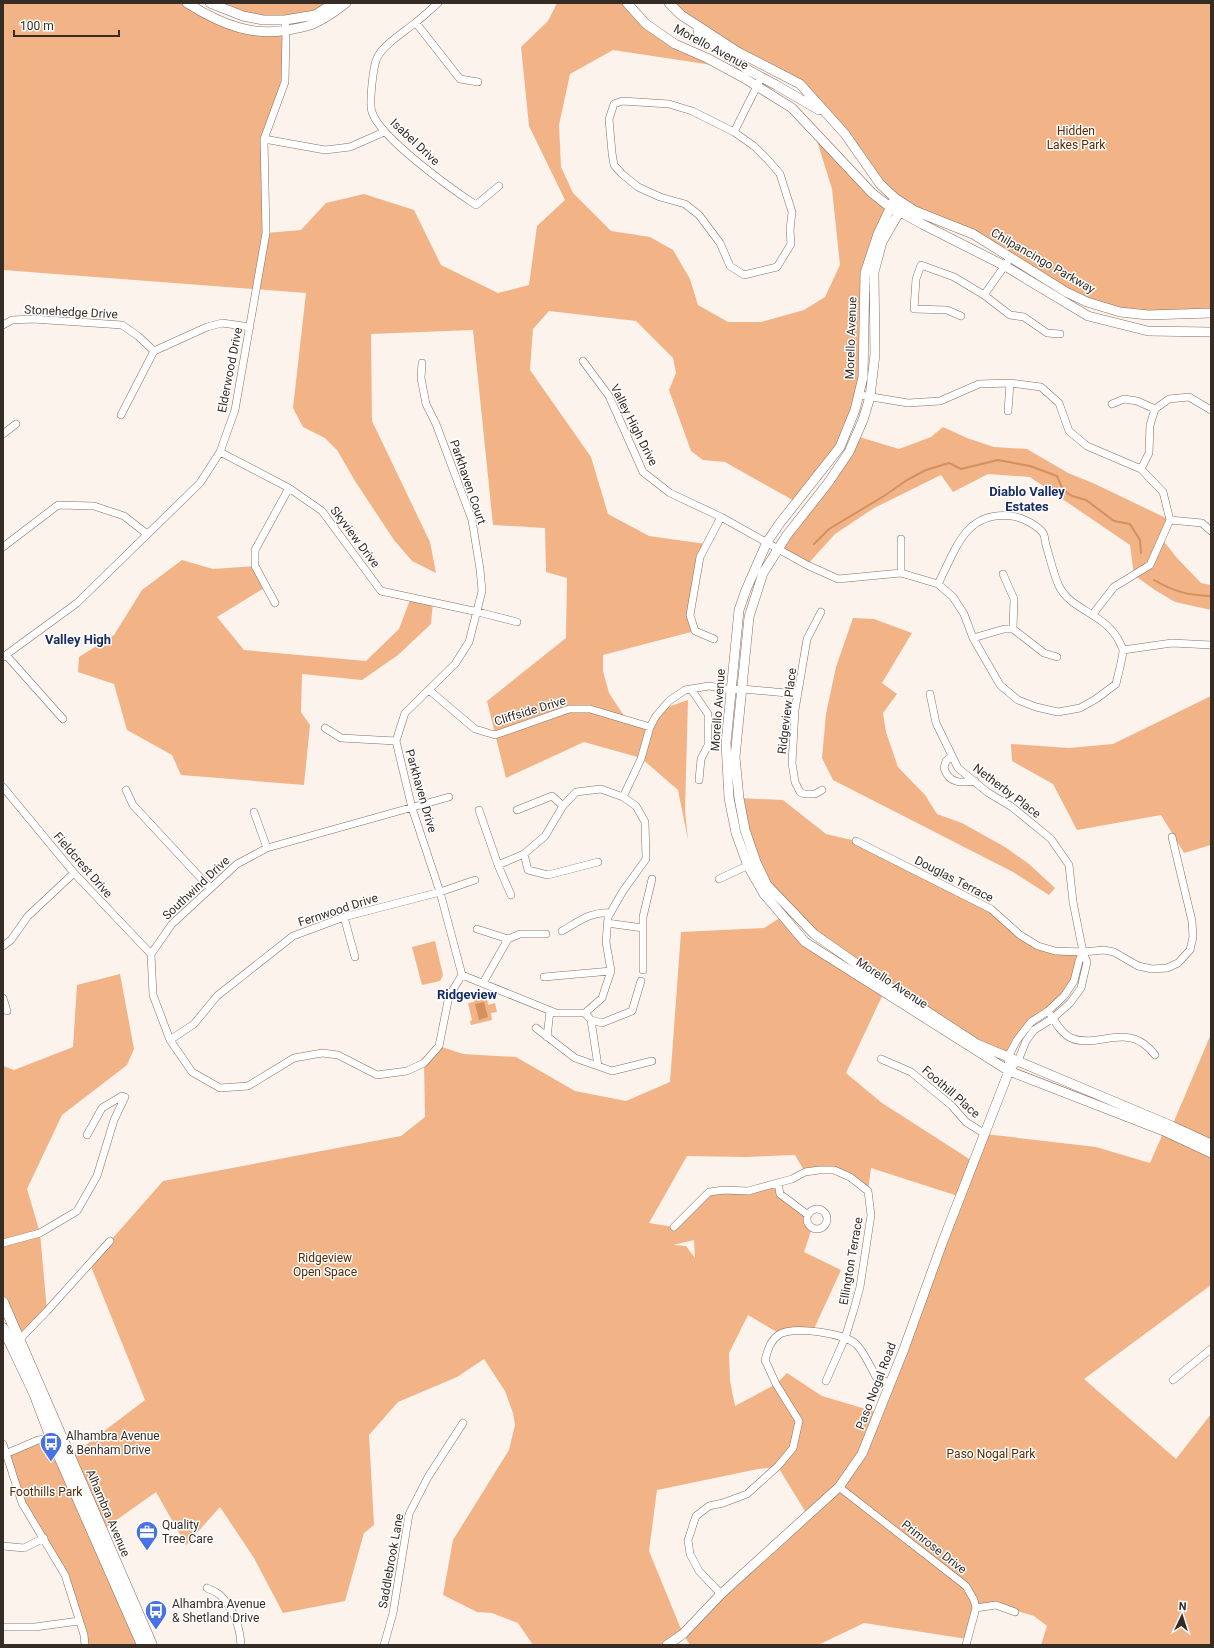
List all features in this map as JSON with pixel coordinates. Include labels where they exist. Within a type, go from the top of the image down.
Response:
[{"type":"main road","name":"Alhambra Avenue","points":[[3,1302],[152,1645]]},
{"type":"main road","name":"Alhambra Avenue","points":[[3,1328],[34,1393],[51,1438],[142,1645]]},
{"type":"street","points":[[187,3],[226,25],[261,32],[286,31],[314,24],[346,3]]},
{"type":"street","points":[[210,3],[243,16],[263,20],[285,20],[315,15],[334,3]]},
{"type":"street","name":"Isabel Drive","points":[[438,3],[393,39],[377,58],[371,88],[372,112],[384,132],[445,185],[476,205],[499,186]]},
{"type":"street","name":"Morello Avenue","points":[[628,3],[646,24],[675,44],[758,82],[776,84],[830,117]]},
{"type":"street","name":"Morello Avenue","points":[[669,3],[707,40],[792,108],[872,193],[893,202]]},
{"type":"street","name":"Morello Avenue","points":[[680,15],[738,52],[800,84],[845,134],[893,202]]},
{"type":"street","name":"Elderwood Drive","points":[[4,656],[77,603],[200,483],[220,452],[235,410],[266,233],[264,139],[286,82],[285,20]]},
{"type":"street","points":[[416,22],[460,80],[478,82]]},
{"type":"street","points":[[734,132],[758,82]]},
{"type":"street","points":[[622,102],[669,104],[692,111],[734,132],[754,146],[780,174],[792,212],[790,230],[791,244],[777,267],[744,275],[730,266],[720,243],[699,215],[685,204],[660,197],[638,187],[622,174],[614,165],[610,118],[614,104],[622,102]]},
{"type":"street","points":[[264,139],[325,150],[350,147],[384,132]]},
{"type":"street","name":"Morello Avenue","points":[[893,202],[878,234],[865,273],[863,378],[860,395],[840,447],[780,523],[767,542],[746,590],[740,610],[726,743],[729,798],[736,833],[748,866],[764,894],[805,942],[1009,1071],[1164,1131],[1211,1153]]},
{"type":"street","name":"Chilpancingo Parkway","points":[[893,202],[922,224],[1005,266],[1088,316],[1148,331],[1211,332]]},
{"type":"street","name":"Morello Avenue","points":[[902,208],[882,242],[874,272],[875,354],[870,397],[863,420],[849,452],[828,483],[778,548],[762,573],[749,617],[743,689],[735,756],[739,798],[745,830],[756,862],[767,885],[814,934],[888,986],[977,1044],[1211,1144]]},
{"type":"street","name":"Chilpancingo Parkway","points":[[902,208],[915,210],[973,234],[1066,292],[1087,302],[1120,312],[1148,315],[1211,313]]},
{"type":"street","points":[[984,295],[1011,257]]},
{"type":"street","points":[[961,316],[946,310],[914,309],[916,279],[921,265],[954,276],[984,295],[1010,315],[1024,317],[1047,333],[1060,334]]},
{"type":"street","name":"Stonehedge Drive","points":[[3,324],[12,320],[33,319],[122,325],[138,336],[154,351]]},
{"type":"street","points":[[121,415],[154,351],[207,326],[222,323],[250,327]]},
{"type":"street","name":"Valley High Drive","points":[[583,361],[609,396],[643,472],[670,493],[721,517],[807,565],[838,579],[901,573]]},
{"type":"street","name":"Parkhaven Court","points":[[422,363],[421,378],[426,404],[436,424],[472,520],[482,592],[478,612]]},
{"type":"street","points":[[860,395],[908,403],[940,400],[979,384],[1010,383],[1042,388],[1059,403],[1069,431],[1087,446],[1141,469],[1163,492],[1170,520],[1150,565],[1114,587],[1093,614]]},
{"type":"street","points":[[1008,411],[1010,383]]},
{"type":"street","points":[[1141,469],[1149,453],[1150,425],[1155,409],[1169,399],[1189,396],[1211,410]]},
{"type":"street","points":[[1112,404],[1124,399],[1137,401],[1155,409]]},
{"type":"street","points":[[3,434],[16,424]]},
{"type":"street","name":"Skyview Drive","points":[[220,452],[289,488],[322,511],[381,590],[517,622]]},
{"type":"street","points":[[275,603],[255,566],[255,550],[289,488]]},
{"type":"street","points":[[3,547],[58,505],[94,506],[124,516],[147,534]]},
{"type":"street","points":[[901,539],[901,573],[938,584],[953,597],[964,614],[973,638],[1000,685],[1018,700],[1036,707],[1058,712],[1080,708],[1096,699],[1116,684],[1123,650],[1111,629],[1093,614],[1070,601],[1059,586],[1043,534],[1028,522],[1014,516],[998,514],[983,518],[968,529],[960,541],[938,584]]},
{"type":"street","points":[[714,639],[695,631],[690,615],[700,556],[721,517]]},
{"type":"street","points":[[1170,520],[1202,524],[1211,531]]},
{"type":"street","points":[[1003,574],[1014,599],[1013,629]]},
{"type":"street","name":"Parkhaven Drive","points":[[462,975],[440,892],[412,808],[396,741],[405,713],[455,664],[469,642],[478,612]]},
{"type":"street","name":"Ridgeview Place","points":[[821,612],[807,639],[795,710],[792,763],[795,782],[800,792],[804,794],[815,794],[822,790]]},
{"type":"street","points":[[973,638],[1004,629],[1013,629],[1044,653],[1057,657]]},
{"type":"street","points":[[1123,650],[1172,643],[1211,645]]},
{"type":"street","points":[[4,656],[63,719]]},
{"type":"street","points":[[623,797],[641,758],[650,727],[656,716],[669,701],[685,690],[709,686],[731,690],[743,689],[798,694]]},
{"type":"street","points":[[691,689],[708,714],[708,745],[701,759],[699,780]]},
{"type":"street","name":"Cliffside Drive","points":[[429,690],[475,729],[495,735],[569,709],[590,709],[650,727]]},
{"type":"street","name":"Netherby Place","points":[[930,694],[936,723],[958,768],[987,792],[1012,807],[1051,839],[1069,865],[1073,902],[1083,952],[1087,962],[1081,988],[1070,1003],[1053,1018],[1034,1030],[1026,1041],[1018,1061]]},
{"type":"street","points":[[325,728],[341,738],[396,741]]},
{"type":"street","points":[[952,756],[946,761],[944,768],[949,778],[957,782],[975,781]]},
{"type":"street","name":"Fieldcrest Drive","points":[[3,787],[74,874],[151,954]]},
{"type":"street","points":[[151,954],[153,996],[170,1040],[192,1072],[220,1088],[248,1086],[294,1058],[322,1053],[338,1055],[377,1075],[407,1071],[424,1063],[439,1046],[449,996],[462,975],[556,1013],[585,1013],[602,998],[611,971],[606,942],[607,923],[610,913],[623,891],[646,858],[646,822],[636,806],[623,797],[601,789],[576,792],[563,806],[545,836],[524,854],[498,865]]},
{"type":"street","points":[[126,790],[133,805],[210,888]]},
{"type":"street","points":[[517,810],[552,796],[563,806]]},
{"type":"street","name":"Southwind Drive","points":[[151,954],[172,924],[210,888],[237,864],[267,848],[449,797]]},
{"type":"street","points":[[479,810],[498,865],[511,895]]},
{"type":"street","points":[[254,812],[267,848]]},
{"type":"street","name":"Douglas Terrace","points":[[856,841],[991,910],[1020,935],[1038,946],[1055,952],[1104,950],[1114,952],[1138,966],[1152,969],[1167,968],[1178,963],[1190,950],[1193,937],[1192,921],[1172,837]]},
{"type":"street","points":[[524,854],[528,870],[548,876],[598,862]]},
{"type":"street","points":[[719,879],[756,862]]},
{"type":"street","points":[[3,946],[11,940],[28,916],[74,874]]},
{"type":"street","points":[[643,970],[643,917],[652,879]]},
{"type":"street","name":"Fernwood Drive","points":[[170,1040],[194,1024],[217,996],[294,936],[344,917],[440,892],[475,880]]},
{"type":"street","points":[[562,932],[586,917],[600,912],[610,913]]},
{"type":"street","points":[[344,917],[355,957]]},
{"type":"street","points":[[607,923],[643,928]]},
{"type":"street","points":[[477,930],[508,939]]},
{"type":"street","points":[[483,984],[508,939],[520,934],[546,934]]},
{"type":"street","points":[[1009,1071],[1008,1057],[1017,1040],[1031,1022],[1048,1011],[1064,996],[1074,981],[1083,952]]},
{"type":"street","points":[[544,977],[611,971]]},
{"type":"street","points":[[591,1020],[602,1023],[632,1011],[641,981]]},
{"type":"street","points":[[3,998],[7,1011]]},
{"type":"street","points":[[547,1037],[550,1011]]},
{"type":"street","points":[[1048,1011],[1063,1032],[1070,1038],[1086,1041],[1123,1037],[1134,1038],[1144,1044],[1155,1055]]},
{"type":"street","points":[[585,1013],[591,1020],[598,1066]]},
{"type":"street","points":[[536,1028],[575,1058],[612,1071],[652,1060]]},
{"type":"street","name":"Foothill Place","points":[[881,1059],[911,1072],[952,1106],[966,1122],[985,1134]]},
{"type":"street","points":[[1009,1071],[1018,1061]]},
{"type":"street","name":"Paso Nogal Road","points":[[667,1645],[683,1634],[721,1594],[839,1487],[862,1454],[889,1383],[904,1349],[943,1241],[1009,1071]]},
{"type":"street","points":[[3,1243],[40,1232],[77,1211],[97,1176],[114,1120],[125,1097],[122,1096],[102,1108],[87,1135]]},
{"type":"street","name":"Ellington Terrace","points":[[674,1227],[709,1192],[724,1190],[748,1191],[792,1179],[805,1172],[834,1170],[850,1177],[868,1191],[872,1215],[860,1287],[845,1338],[826,1381]]},
{"type":"street","points":[[778,1183],[780,1194],[808,1215]]},
{"type":"street","points":[[20,1339],[110,1241]]},
{"type":"street","points":[[721,1594],[698,1571],[690,1554],[688,1540],[696,1516],[708,1506],[748,1494],[778,1466],[793,1448],[800,1421],[776,1384],[765,1360],[770,1344],[780,1334],[791,1332],[813,1331],[845,1338],[856,1344],[876,1377],[889,1383]]},
{"type":"street","points":[[1174,1380],[1211,1349]]},
{"type":"street","name":"Saddlebrook Lane","points":[[384,1645],[393,1613],[409,1514],[428,1477],[463,1423]]},
{"type":"street","points":[[5,1455],[38,1440],[51,1438],[60,1432]]},
{"type":"street","points":[[3,1444],[5,1455],[22,1503],[65,1575],[84,1635],[85,1645]]},
{"type":"street","name":"Primrose Drive","points":[[839,1487],[966,1586],[974,1600],[976,1608]]},
{"type":"street","points":[[3,1546],[24,1548],[44,1538]]},
{"type":"street","points":[[207,1588],[220,1595],[234,1615],[241,1634],[241,1645]]},
{"type":"street","points":[[966,1645],[976,1608],[996,1605],[1015,1612]]},
{"type":"street","points":[[3,1628],[35,1627],[79,1621]]},
{"type":"green space","points":[[3,3],[187,3],[226,25],[286,31],[285,82],[264,139],[266,233],[301,230],[326,203],[364,194],[414,210],[441,265],[498,293],[529,285],[537,226],[565,200],[529,126],[521,47],[548,21],[557,3],[627,3],[646,24],[725,67],[613,50],[570,74],[559,125],[561,167],[573,193],[611,231],[650,237],[673,250],[690,279],[698,305],[728,322],[761,322],[804,310],[825,297],[840,265],[832,189],[813,128],[891,206],[865,273],[863,377],[840,447],[796,502],[725,462],[703,460],[691,451],[669,390],[676,373],[673,358],[636,321],[549,311],[533,329],[530,370],[591,457],[608,514],[649,536],[706,544],[690,615],[695,631],[603,655],[603,671],[609,693],[626,719],[650,727],[662,709],[688,700],[685,810],[688,840],[678,790],[641,758],[584,742],[506,778],[487,701],[566,638],[567,578],[546,572],[545,528],[493,525],[473,330],[371,334],[372,421],[430,542],[436,573],[412,561],[394,540],[355,481],[337,450],[325,438],[303,427],[293,408],[306,293],[3,270]]},
{"type":"green space","points":[[210,3],[334,3],[315,15],[263,20]]},
{"type":"green space","name":"Hidden Lakes Park","points":[[669,3],[1211,3],[1211,313],[1148,315],[1087,302],[1015,260],[895,198],[800,84],[738,52]]},
{"type":"green space","points":[[943,427],[967,438],[994,447],[1027,449],[1068,473],[1093,483],[1170,520],[1162,539],[1177,558],[1201,583],[1211,585],[1211,610],[1175,602],[1134,575],[1130,545],[1030,477],[988,474],[953,492],[941,475],[874,508],[835,534],[807,565],[778,548],[856,436],[899,449],[931,437]]},
{"type":"green space","points":[[182,560],[213,569],[255,566],[266,587],[217,617],[244,650],[366,661],[399,629],[411,597],[433,602],[431,624],[398,655],[362,680],[302,674],[301,712],[310,725],[304,785],[181,775],[172,755],[127,730],[114,684],[78,672],[79,657],[114,635],[142,590]]},
{"type":"green space","points":[[853,618],[874,619],[912,633],[882,683],[897,694],[883,713],[886,732],[898,767],[925,795],[937,814],[962,823],[1005,847],[1029,864],[1055,888],[1049,895],[1013,872],[833,780],[822,758],[826,714],[836,667]]},
{"type":"green space","points":[[1211,696],[1211,845],[1184,853],[1161,815],[1077,830],[1053,784],[1012,761],[1011,744],[1069,748],[1113,744]]},
{"type":"green space","points":[[739,798],[783,800],[826,834],[856,841],[991,909],[1038,946],[1083,952],[1064,996],[1031,1022],[1008,1057],[977,1044],[814,934],[767,885]]},
{"type":"green space","points":[[783,916],[805,942],[884,992],[846,1073],[882,1103],[974,1162],[985,1134],[1096,1147],[1150,1163],[1164,1131],[1211,1153],[1211,1285],[1084,1379],[1176,1459],[1211,1414],[1211,1645],[1041,1645],[1047,1626],[1034,1616],[996,1605],[976,1608],[967,1639],[864,1623],[818,1645],[690,1645],[683,1634],[667,1645],[533,1645],[518,1623],[492,1613],[477,1612],[443,1595],[453,1540],[509,1450],[515,1425],[513,1413],[505,1391],[484,1359],[457,1377],[398,1402],[369,1435],[374,1525],[364,1533],[345,1601],[283,1613],[254,1558],[220,1507],[186,1545],[156,1492],[101,1531],[70,1457],[145,1400],[90,1264],[163,1181],[401,1136],[425,1117],[424,1063],[439,1046],[463,1054],[516,1057],[575,1091],[626,1101],[670,1082],[681,932],[764,928]],"holes":[[[795,1155],[805,1172],[834,1170],[868,1191],[871,1168],[961,1197],[879,1413],[822,1396],[787,1373],[776,1384],[735,1406],[730,1381],[729,1353],[748,1315],[780,1334],[813,1331],[841,1270],[804,1252],[812,1228],[807,1220],[808,1215],[780,1194],[778,1183],[748,1191],[724,1190],[700,1200],[674,1227],[649,1223],[687,1156],[746,1157]],[[694,1240],[695,1258],[686,1246],[673,1245]],[[778,1467],[808,1516],[683,1634],[649,1551],[657,1490],[758,1469]]]},
{"type":"green space","points":[[435,941],[443,975],[440,981],[422,985],[412,947]]},
{"type":"green space","points":[[120,974],[134,1049],[127,1065],[62,1115],[27,1189],[40,1233],[47,1311],[20,1339],[3,1302],[3,1066],[14,1070],[73,1047],[77,985]]},
{"type":"green space","points":[[483,997],[483,999],[487,998],[488,1005],[495,1003],[497,1012],[491,1013],[492,1020],[471,1025],[470,1021],[472,1020],[468,1003],[474,1002],[474,1000]]},
{"type":"green space","points":[[1211,1034],[1211,1144],[1172,1126]]},
{"type":"green space","name":"Foothills Park","points":[[51,1438],[142,1645],[85,1645],[65,1575],[22,1503],[7,1455]]},
{"type":"shaded area","points":[[484,1002],[488,1017],[479,1020],[475,1004]]},
{"type":"waterway","points":[[814,544],[829,529],[884,496],[907,480],[926,470],[949,463],[961,469],[998,460],[1030,466],[1057,476],[1063,490],[1072,496],[1086,500],[1114,521],[1130,524],[1140,540],[1141,553]]},
{"type":"waterway","points":[[1154,580],[1181,592],[1211,596]]},
{"type":"place","name":"Alhambra Avenue & Benham Drive","points":[[51,1462]]},
{"type":"place","name":"Quality Tree Care","points":[[147,1552]]},
{"type":"place","name":"Alhambra Avenue & Shetland Drive","points":[[156,1630]]},
{"type":"district","name":"Diablo Valley Estates","points":[[1027,498]]},
{"type":"district","name":"Valley High","points":[[78,639]]},
{"type":"district","name":"Ridgeview","points":[[467,994]]},
{"type":"park label","name":"Ridgeview Open Space","points":[[325,1265]]},
{"type":"park label","name":"Paso Nogal Park","points":[[991,1454]]}]
